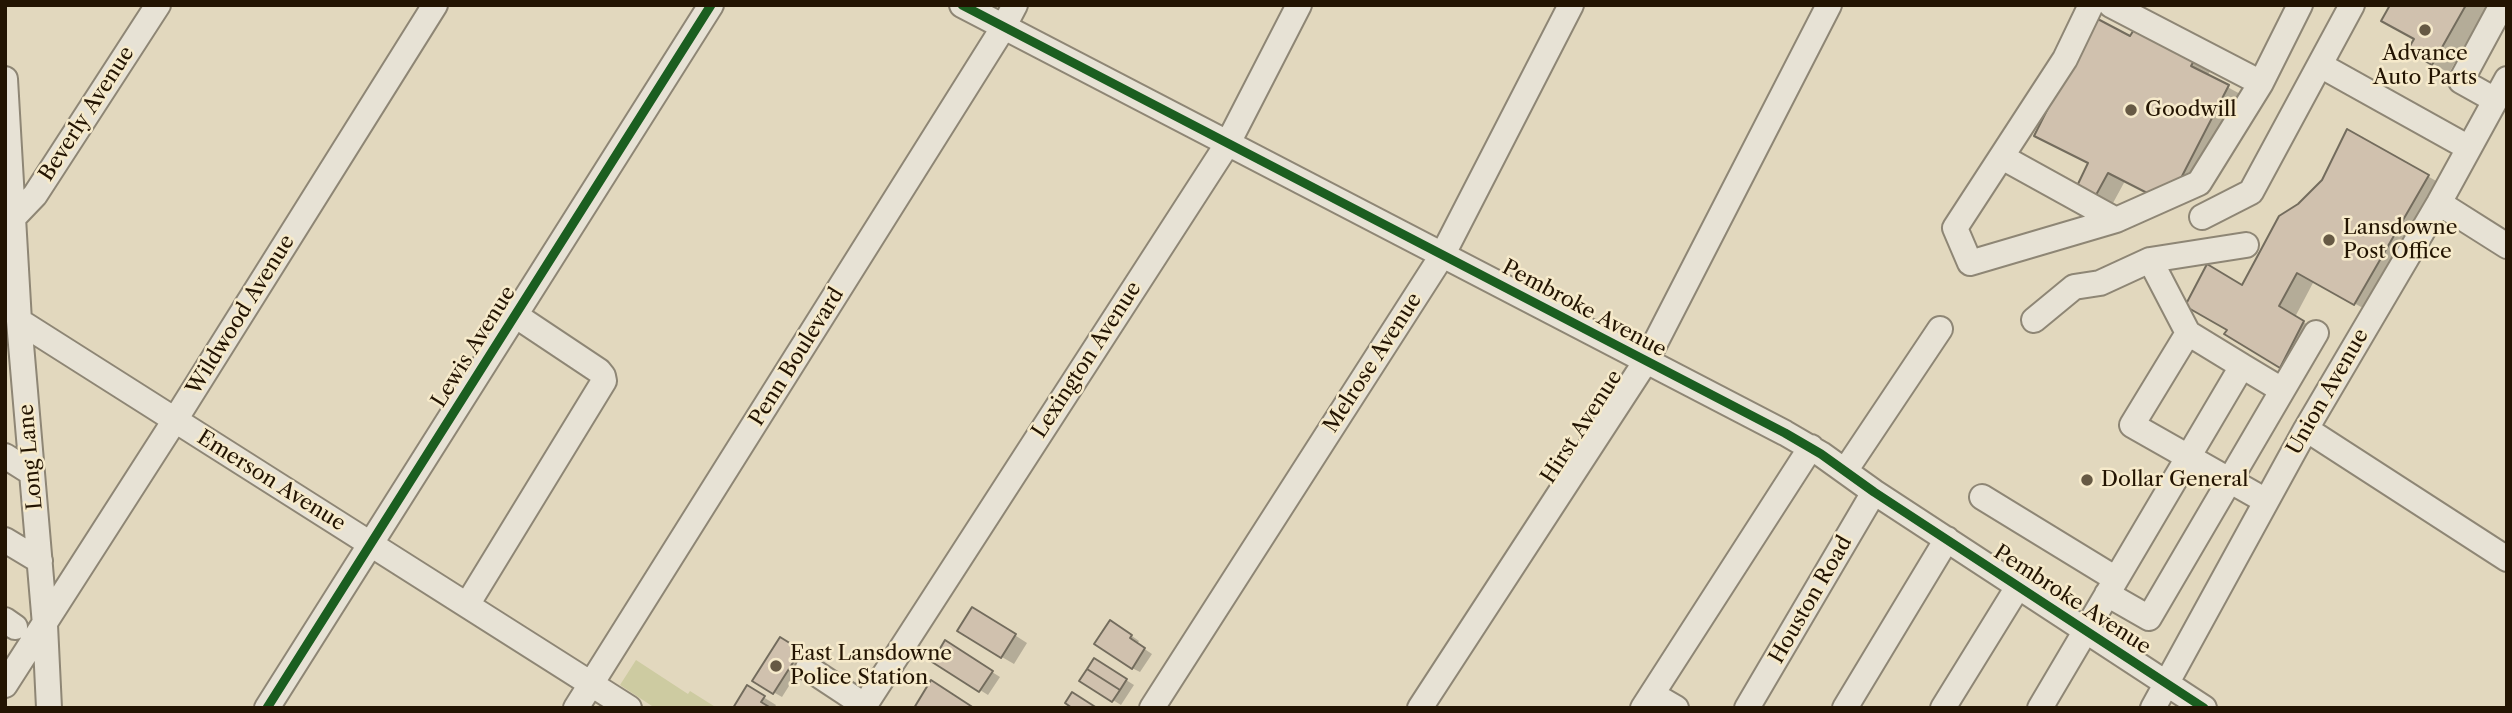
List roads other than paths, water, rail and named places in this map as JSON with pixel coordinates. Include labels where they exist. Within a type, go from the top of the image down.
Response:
[{"type":"street","name":"Beverly Avenue","points":[[9,217],[35,195],[158,5]]},
{"type":"street","name":"Wildwood Avenue","points":[[5,685],[175,421],[435,5]]},
{"type":"street","name":"Lewis Avenue","points":[[267,708],[711,5]]},
{"type":"street","name":"Pembroke Avenue","points":[[962,5],[1811,447],[1874,492],[2204,708]]},
{"type":"street","name":"Penn Boulevard","points":[[576,708],[1015,5]]},
{"type":"street","name":"Lexington Avenue","points":[[864,707],[1228,143],[1299,5]]},
{"type":"street","name":"Melrose Avenue","points":[[1152,708],[1443,254],[1571,5]]},
{"type":"street","name":"Hirst Avenue","points":[[1420,708],[1646,362],[1829,5]]},
{"type":"street","points":[[2091,5],[2065,59],[1955,229],[1970,263],[2116,220],[2199,183],[2261,82],[2300,5]]},
{"type":"street","points":[[2111,5],[2261,82]]},
{"type":"street","points":[[2203,217],[2251,192],[2352,5]]},
{"type":"street","points":[[2501,90],[2461,81],[2502,5]]},
{"type":"street","points":[[2320,65],[2469,148]]},
{"type":"street","name":"Long Lane","points":[[5,79],[11,292],[19,321],[15,384],[32,473],[49,708]]},
{"type":"street","name":"Union Avenue","points":[[2153,708],[2305,429],[2439,203],[2501,90]]},
{"type":"street","points":[[2002,157],[2116,220]]},
{"type":"street","points":[[2439,203],[2507,247]]},
{"type":"street","points":[[2034,320],[2074,287],[2100,283],[2150,260],[2246,245]]},
{"type":"street","points":[[2150,260],[2188,333],[2282,390]]},
{"type":"street","points":[[467,605],[604,381],[599,371],[515,315]]},
{"type":"street","name":"Emerson Avenue","points":[[19,321],[629,708]]},
{"type":"street","points":[[1845,471],[1940,329]]},
{"type":"street","points":[[2188,333],[2132,425],[2266,502]]},
{"type":"street","points":[[1982,497],[2112,587],[2149,618],[2316,333]]},
{"type":"street","points":[[2040,708],[2242,366]]},
{"type":"street","points":[[2305,429],[2507,559]]},
{"type":"street","points":[[1676,708],[1648,701],[1811,447]]},
{"type":"street","points":[[5,456],[32,473]]},
{"type":"street","name":"Houston Road","points":[[1747,708],[1874,492]]},
{"type":"street","points":[[1845,708],[1947,539]]},
{"type":"street","points":[[5,540],[40,561]]},
{"type":"street","points":[[1943,708],[2019,585]]},
{"type":"street","points":[[808,668],[864,707]]},
{"type":"place","name":"Advance Auto Parts","points":[[2425,30]]},
{"type":"place","name":"Goodwill","points":[[2131,110]]},
{"type":"place","name":"Lansdowne Post Office","points":[[2329,240]]},
{"type":"place","name":"Dollar General","points":[[2087,480]]},
{"type":"place","name":"East Lansdowne Police Station","points":[[776,666]]}]
